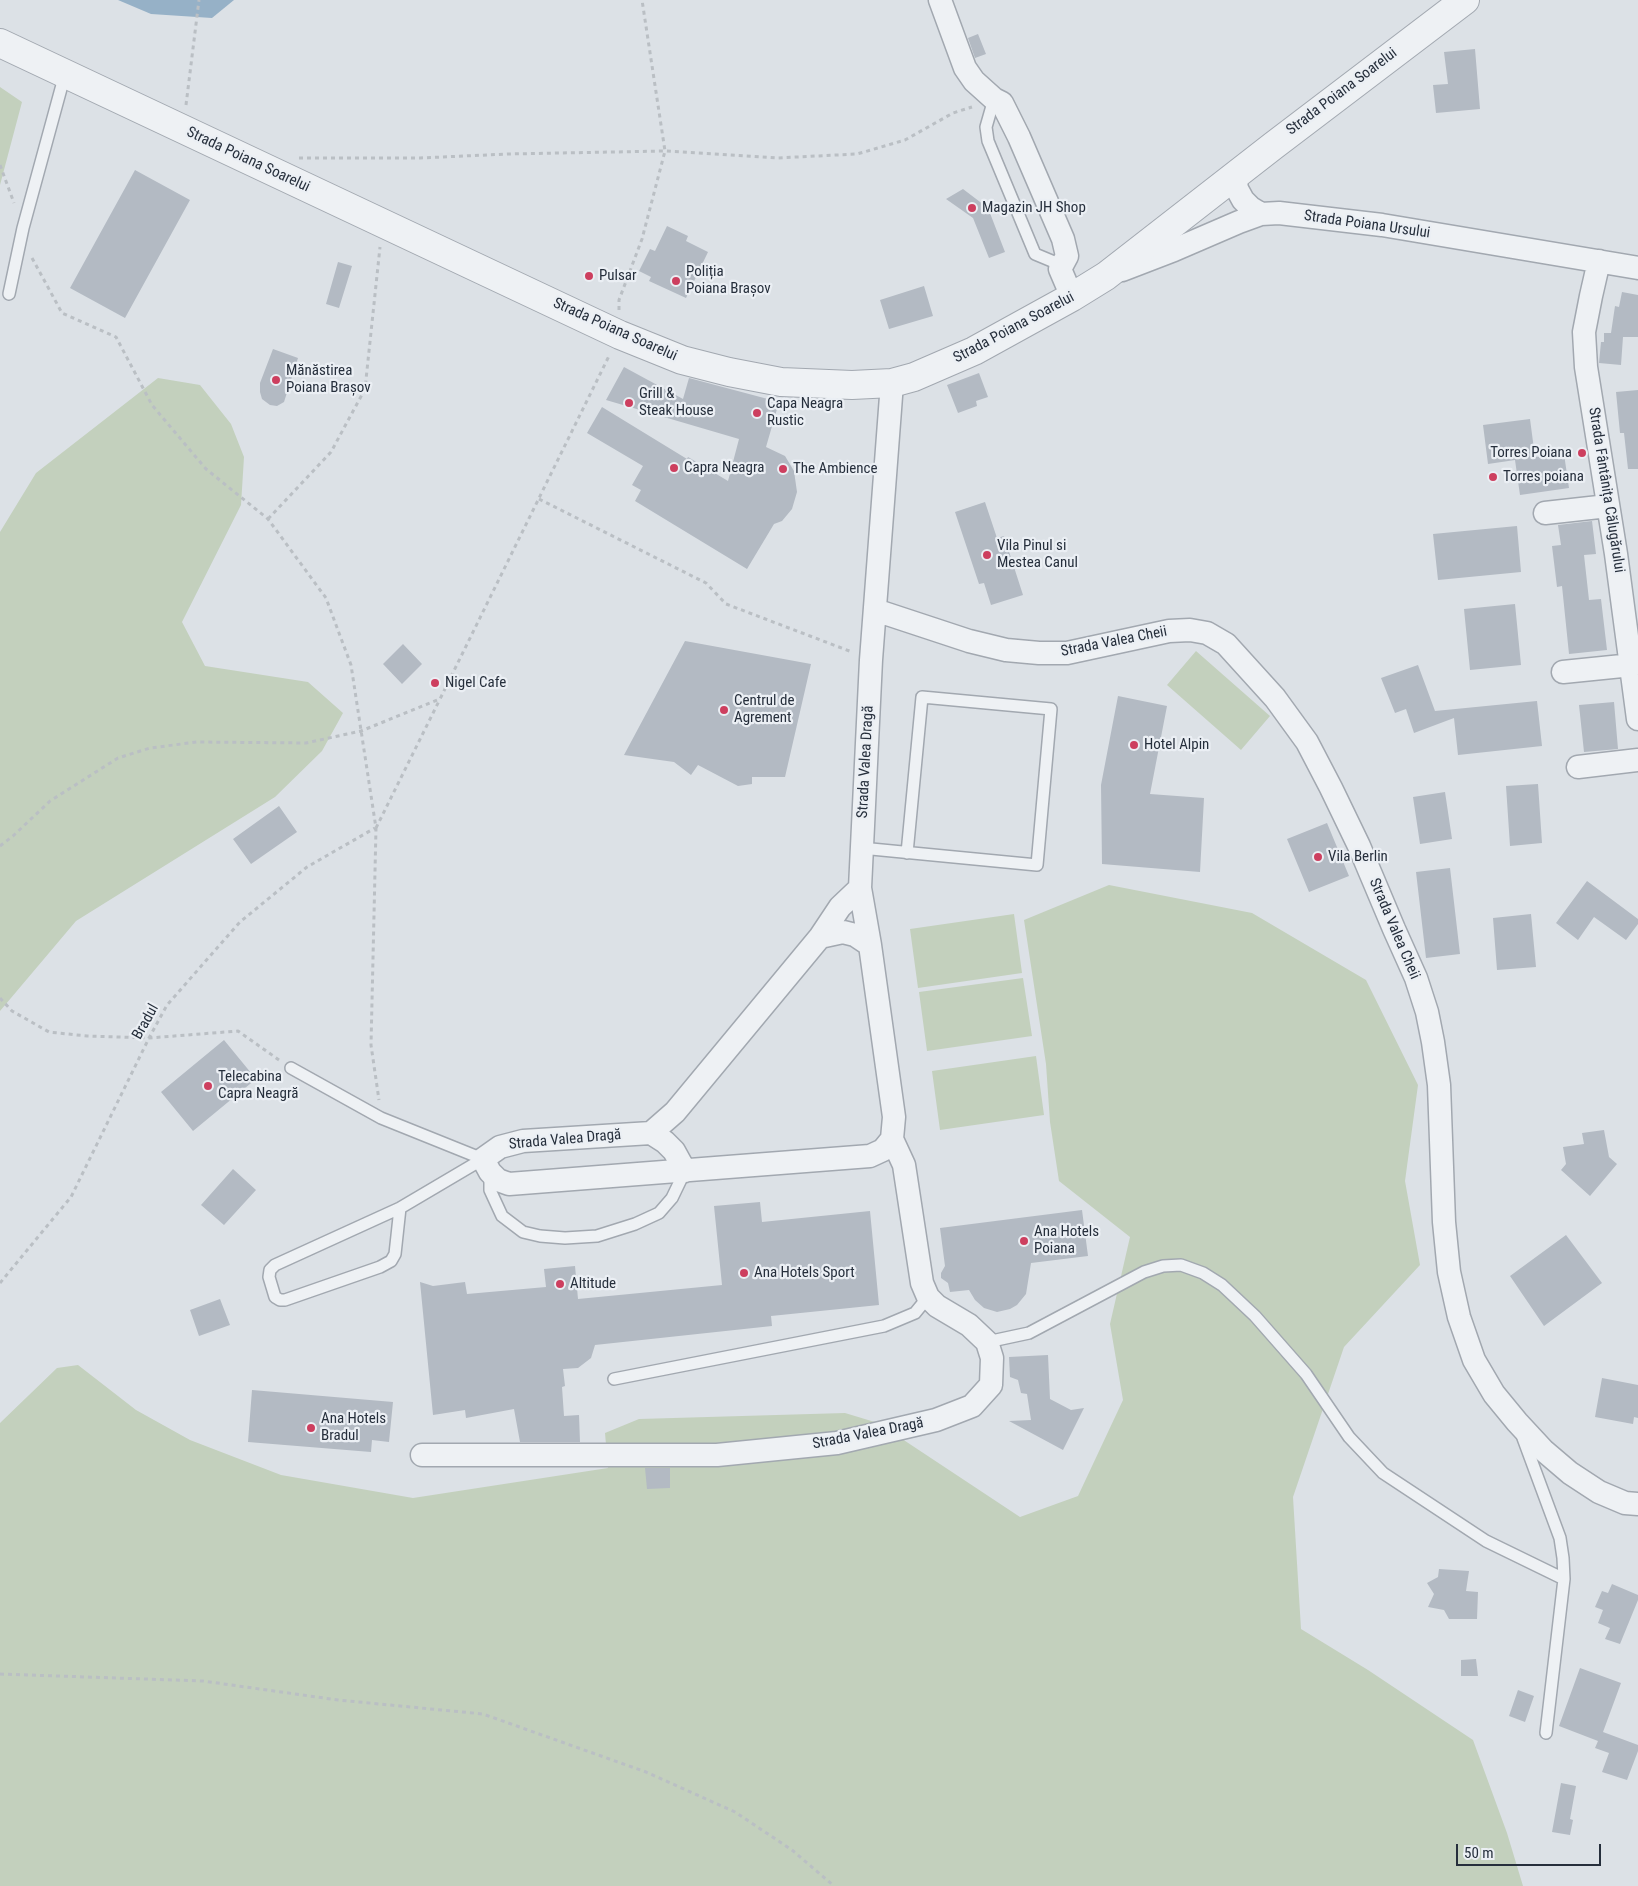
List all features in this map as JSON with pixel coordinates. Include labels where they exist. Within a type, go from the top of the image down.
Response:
[{"type":"street","points":[[940,0],[965,68],[993,103],[1002,103],[1019,137],[1064,239],[1068,256],[1059,266],[1072,297]]},
{"type":"street","name":"Strada Poiana Soarelui","points":[[0,43],[620,335],[682,360],[781,382],[828,386],[892,383],[914,377],[1011,332],[1072,297],[1106,276],[1465,0]]},
{"type":"street","points":[[1235,176],[1243,200],[1261,214]]},
{"type":"street","name":"Strada Poiana Ursului","points":[[1106,276],[1239,222],[1261,214],[1279,213],[1382,225],[1638,268]]},
{"type":"street","name":"Strada Fântânița Călugărului","points":[[1600,262],[1584,332],[1586,367],[1632,665],[1638,720]]},
{"type":"street","name":"Strada Valea Dragă","points":[[892,383],[871,660],[860,888],[870,945],[894,1117],[892,1139],[904,1165],[922,1283],[928,1297]]},
{"type":"street","points":[[1546,513],[1608,506]]},
{"type":"street","name":"Strada Valea Cheii","points":[[875,610],[969,641],[1006,650],[1039,653],[1067,653],[1169,630],[1190,630],[1207,633],[1226,644],[1275,698],[1306,742],[1335,796],[1359,846],[1412,970],[1427,1012],[1434,1042],[1439,1085],[1444,1222],[1449,1272],[1459,1317],[1474,1360],[1494,1394],[1543,1450],[1570,1473],[1599,1492],[1625,1503],[1638,1504]]},
{"type":"street","points":[[1563,672],[1632,665]]},
{"type":"street","points":[[1578,767],[1638,760]]},
{"type":"street","points":[[685,1171],[674,1151],[665,1142],[651,1133],[675,1112],[820,938],[840,907],[860,888]]},
{"type":"street","points":[[820,938],[843,932],[856,935],[870,945]]},
{"type":"street","name":"Strada Valea Dragă","points":[[487,1166],[500,1147],[523,1141],[651,1133]]},
{"type":"street","points":[[487,1166],[498,1180],[509,1184],[870,1156],[883,1150],[892,1139]]},
{"type":"street","points":[[928,1297],[937,1306],[969,1325],[987,1342]]},
{"type":"street","name":"Strada Valea Dragă","points":[[422,1455],[717,1455],[837,1443],[936,1420],[972,1406],[991,1384],[992,1358],[987,1342]]},
{"type":"lane","points":[[9,294],[23,228],[65,74]]},
{"type":"lane","points":[[993,103],[986,127],[988,141],[1035,254],[1059,266]]},
{"type":"lane","points":[[861,848],[907,853],[1037,865],[1051,709],[922,697],[907,853]]},
{"type":"lane","points":[[291,1068],[381,1118],[487,1166],[490,1190],[502,1216],[523,1232],[540,1236],[566,1238],[597,1236],[635,1224],[658,1213],[672,1198],[685,1171]]},
{"type":"lane","name":"Strada Valea Dragă","points":[[400,1208],[395,1254],[391,1261],[380,1267],[285,1300],[275,1297],[269,1277],[270,1270],[275,1265],[487,1166]]},
{"type":"lane","points":[[987,1342],[1028,1333],[1144,1272],[1162,1266],[1181,1265],[1203,1273],[1222,1286],[1255,1316],[1306,1374],[1349,1438],[1383,1473],[1486,1541],[1564,1579]]},
{"type":"lane","points":[[614,1379],[884,1326],[915,1313],[928,1297]]},
{"type":"lane","points":[[1517,1422],[1560,1538],[1564,1558],[1564,1579],[1546,1733]]},
{"type":"path","points":[[183,130],[199,0]]},
{"type":"path","points":[[376,828],[620,335],[619,300],[642,239],[666,151],[642,0]]},
{"type":"path","points":[[295,158],[305,156],[420,158],[666,151],[777,158],[857,154],[905,140],[953,113],[993,103]]},
{"type":"path","points":[[0,165],[23,228],[30,255],[62,313],[116,337],[152,405],[206,469],[268,519],[326,598],[351,665],[376,828],[371,1045],[381,1118]]},
{"type":"path","points":[[268,519],[331,452],[365,390],[383,223]]},
{"type":"path","points":[[539,499],[706,583],[726,604],[871,660]]},
{"type":"path","points":[[0,846],[14,836],[50,801],[118,758],[150,748],[198,742],[306,743],[361,731],[440,699]]},
{"type":"path","name":"Bradul","points":[[0,1283],[70,1197],[167,1005],[240,922],[306,867],[376,828]]},
{"type":"path","points":[[0,998],[12,1011],[49,1032],[88,1036],[149,1038],[238,1031],[291,1068]]},
{"type":"path","points":[[0,1674],[203,1681],[338,1700],[483,1714],[646,1772],[734,1812],[792,1850],[834,1886]]},
{"type":"green space","points":[[0,87],[22,102],[0,185]]},
{"type":"green space","points":[[158,378],[200,385],[231,424],[244,457],[241,505],[182,622],[205,666],[308,682],[343,713],[322,751],[275,797],[76,921],[0,1011],[0,532],[36,473]]},
{"type":"green space","points":[[1196,651],[1270,716],[1241,750],[1167,685]]},
{"type":"green space","points":[[1109,885],[1252,913],[1366,980],[1418,1085],[1405,1181],[1420,1265],[1344,1347],[1293,1497],[1301,1629],[1368,1670],[1473,1740],[1507,1833],[1523,1886],[0,1886],[0,1423],[57,1368],[78,1365],[136,1410],[190,1440],[281,1475],[413,1498],[608,1468],[605,1433],[639,1419],[845,1413],[878,1423],[1020,1517],[1078,1496],[1123,1400],[1110,1324],[1130,1237],[1059,1181],[1050,1122],[1046,1064],[1024,920]]},
{"type":"green space","points":[[1014,914],[1022,973],[918,988],[910,929]]},
{"type":"green space","points":[[1023,978],[1032,1036],[927,1051],[919,992]]},
{"type":"green space","points":[[1036,1056],[1044,1115],[940,1130],[932,1071]]},
{"type":"water","points":[[118,0],[234,0],[212,18],[151,14]]},
{"type":"building","points":[[978,34],[986,54],[975,58],[968,38]]},
{"type":"building","points":[[1475,49],[1480,109],[1436,113],[1433,85],[1448,84],[1444,52]]},
{"type":"building","points":[[135,170],[190,200],[125,318],[70,288]]},
{"type":"building","points":[[963,189],[988,208],[1005,252],[989,258],[973,218],[946,199]]},
{"type":"building","points":[[667,226],[688,236],[686,241],[708,252],[686,298],[649,281],[651,277],[639,271],[650,249],[655,251]]},
{"type":"building","points":[[338,262],[352,266],[339,308],[326,304]]},
{"type":"building","points":[[924,286],[933,316],[889,329],[880,300]]},
{"type":"building","points":[[1622,292],[1638,295],[1638,337],[1623,337],[1621,365],[1599,363],[1601,342],[1604,342],[1604,333],[1611,333],[1615,306],[1619,307]]},
{"type":"building","name":"Mănăstirea Poiana Brașov","points":[[273,349],[298,358],[284,402],[277,406],[270,405],[262,399],[260,392],[260,383]]},
{"type":"building","name":"Capra Neagra","points":[[624,367],[683,399],[689,378],[779,402],[766,447],[785,456],[794,471],[797,492],[792,509],[782,521],[774,524],[747,569],[635,501],[641,490],[632,485],[643,466],[587,433],[602,407],[687,459],[688,457],[728,481],[739,439],[606,400]]},
{"type":"building","points":[[979,373],[988,397],[976,401],[977,406],[958,413],[947,385]]},
{"type":"building","points":[[1638,390],[1638,469],[1628,469],[1624,433],[1620,433],[1616,392]]},
{"type":"building","points":[[1530,419],[1535,457],[1564,454],[1569,488],[1520,495],[1515,460],[1488,464],[1483,425]]},
{"type":"building","points":[[985,502],[997,538],[1004,536],[1023,595],[991,605],[984,583],[979,584],[955,512]]},
{"type":"building","points":[[1592,521],[1596,554],[1584,555],[1589,600],[1601,599],[1607,650],[1569,654],[1562,586],[1557,587],[1552,546],[1561,545],[1558,525]]},
{"type":"building","points":[[1517,526],[1521,572],[1438,580],[1433,534]]},
{"type":"building","points":[[1515,604],[1521,665],[1470,670],[1464,609]]},
{"type":"building","name":"Centrul de Agrement","points":[[685,641],[811,664],[785,777],[752,777],[752,784],[738,786],[698,765],[691,775],[674,762],[624,755]]},
{"type":"building","points":[[403,644],[422,664],[402,684],[383,664]]},
{"type":"building","points":[[1418,665],[1435,711],[1537,701],[1542,746],[1458,755],[1454,718],[1414,733],[1406,709],[1395,713],[1381,678]]},
{"type":"building","name":"Hotel Alpin","points":[[1118,696],[1167,706],[1150,794],[1204,798],[1200,872],[1102,864],[1101,785]]},
{"type":"building","points":[[1614,702],[1618,749],[1584,752],[1579,705]]},
{"type":"building","points":[[1538,784],[1542,843],[1510,846],[1506,786]]},
{"type":"building","points":[[1445,792],[1452,839],[1420,844],[1413,797]]},
{"type":"building","points":[[279,806],[297,832],[251,864],[233,839]]},
{"type":"building","name":"Vila Berlin","points":[[1327,823],[1349,876],[1309,892],[1287,839]]},
{"type":"building","points":[[1450,868],[1460,954],[1426,958],[1416,872]]},
{"type":"building","points":[[1587,881],[1638,919],[1638,924],[1626,940],[1594,917],[1578,940],[1556,923]]},
{"type":"building","points":[[1531,914],[1536,967],[1497,970],[1493,918]]},
{"type":"building","name":"Telecabina Capra Neagră","points":[[224,1040],[256,1079],[193,1131],[161,1092]]},
{"type":"building","points":[[1604,1130],[1609,1157],[1617,1164],[1590,1196],[1561,1170],[1566,1164],[1563,1147],[1584,1144],[1582,1133]]},
{"type":"building","points":[[233,1169],[256,1190],[224,1225],[201,1205]]},
{"type":"building","points":[[760,1202],[762,1222],[870,1211],[879,1305],[771,1316],[772,1326],[595,1345],[591,1358],[578,1368],[563,1369],[565,1386],[562,1387],[564,1416],[579,1415],[580,1442],[520,1442],[514,1409],[466,1418],[465,1410],[433,1415],[420,1282],[433,1286],[465,1282],[467,1294],[546,1287],[544,1269],[575,1266],[578,1299],[722,1285],[714,1206]]},
{"type":"building","name":"Ana Hotels Poiana","points":[[1082,1210],[1088,1256],[1031,1263],[1026,1294],[1017,1305],[1010,1309],[997,1312],[984,1308],[975,1300],[969,1290],[950,1292],[948,1283],[941,1278],[941,1273],[945,1266],[940,1228]]},
{"type":"building","points":[[1566,1235],[1602,1283],[1544,1326],[1510,1276]]},
{"type":"building","points":[[220,1299],[230,1325],[199,1336],[190,1310]]},
{"type":"building","points":[[1048,1355],[1050,1399],[1071,1410],[1084,1408],[1063,1450],[1009,1421],[1031,1420],[1027,1394],[1021,1393],[1018,1380],[1010,1377],[1009,1357]]},
{"type":"building","points":[[1602,1378],[1638,1385],[1638,1418],[1634,1417],[1633,1424],[1595,1417]]},
{"type":"building","points":[[252,1390],[393,1402],[389,1442],[372,1440],[371,1452],[248,1442]]},
{"type":"building","points":[[645,1468],[670,1468],[670,1488],[647,1489]]},
{"type":"building","points":[[1439,1569],[1469,1571],[1466,1591],[1478,1592],[1477,1619],[1449,1619],[1444,1610],[1428,1607],[1434,1594],[1427,1583],[1438,1577]]},
{"type":"building","points":[[1612,1584],[1638,1595],[1638,1600],[1620,1644],[1605,1639],[1610,1628],[1598,1623],[1603,1610],[1595,1607],[1602,1591],[1608,1593]]},
{"type":"building","points":[[1476,1659],[1478,1676],[1461,1676],[1461,1660]]},
{"type":"building","points":[[1580,1668],[1621,1683],[1603,1732],[1638,1745],[1638,1751],[1627,1780],[1602,1772],[1609,1753],[1595,1748],[1598,1741],[1559,1726]]},
{"type":"building","points":[[1518,1690],[1534,1696],[1525,1722],[1509,1716]]},
{"type":"building","points":[[1561,1783],[1576,1786],[1570,1819],[1573,1820],[1570,1835],[1552,1832]]},
{"type":"place","name":"Magazin JH Shop","points":[[972,208]]},
{"type":"place","name":"Pulsar","points":[[589,276]]},
{"type":"place","name":"Poliția Poiana Brașov","points":[[676,281]]},
{"type":"place","name":"Mănăstirea Poiana Brașov","points":[[276,380]]},
{"type":"place","name":"Grill & Steak House","points":[[629,403]]},
{"type":"place","name":"Capa Neagra Rustic","points":[[757,413]]},
{"type":"place","name":"Torres Poiana","points":[[1582,453]]},
{"type":"place","name":"Capra Neagra","points":[[674,468]]},
{"type":"place","name":"The Ambience","points":[[783,469]]},
{"type":"place","name":"Torres poiana","points":[[1493,477]]},
{"type":"place","name":"Vila Pinul si Mestea Canul","points":[[987,555]]},
{"type":"place","name":"Nigel Cafe","points":[[435,683]]},
{"type":"place","name":"Centrul de Agrement","points":[[724,710]]},
{"type":"place","name":"Hotel Alpin","points":[[1134,745]]},
{"type":"place","name":"Vila Berlin","points":[[1318,857]]},
{"type":"place","name":"Telecabina Capra Neagră","points":[[208,1086]]},
{"type":"place","name":"Ana Hotels Poiana","points":[[1024,1241]]},
{"type":"place","name":"Ana Hotels Sport","points":[[744,1273]]},
{"type":"place","name":"Altitude","points":[[560,1284]]},
{"type":"place","name":"Ana Hotels Bradul","points":[[311,1428]]}]
